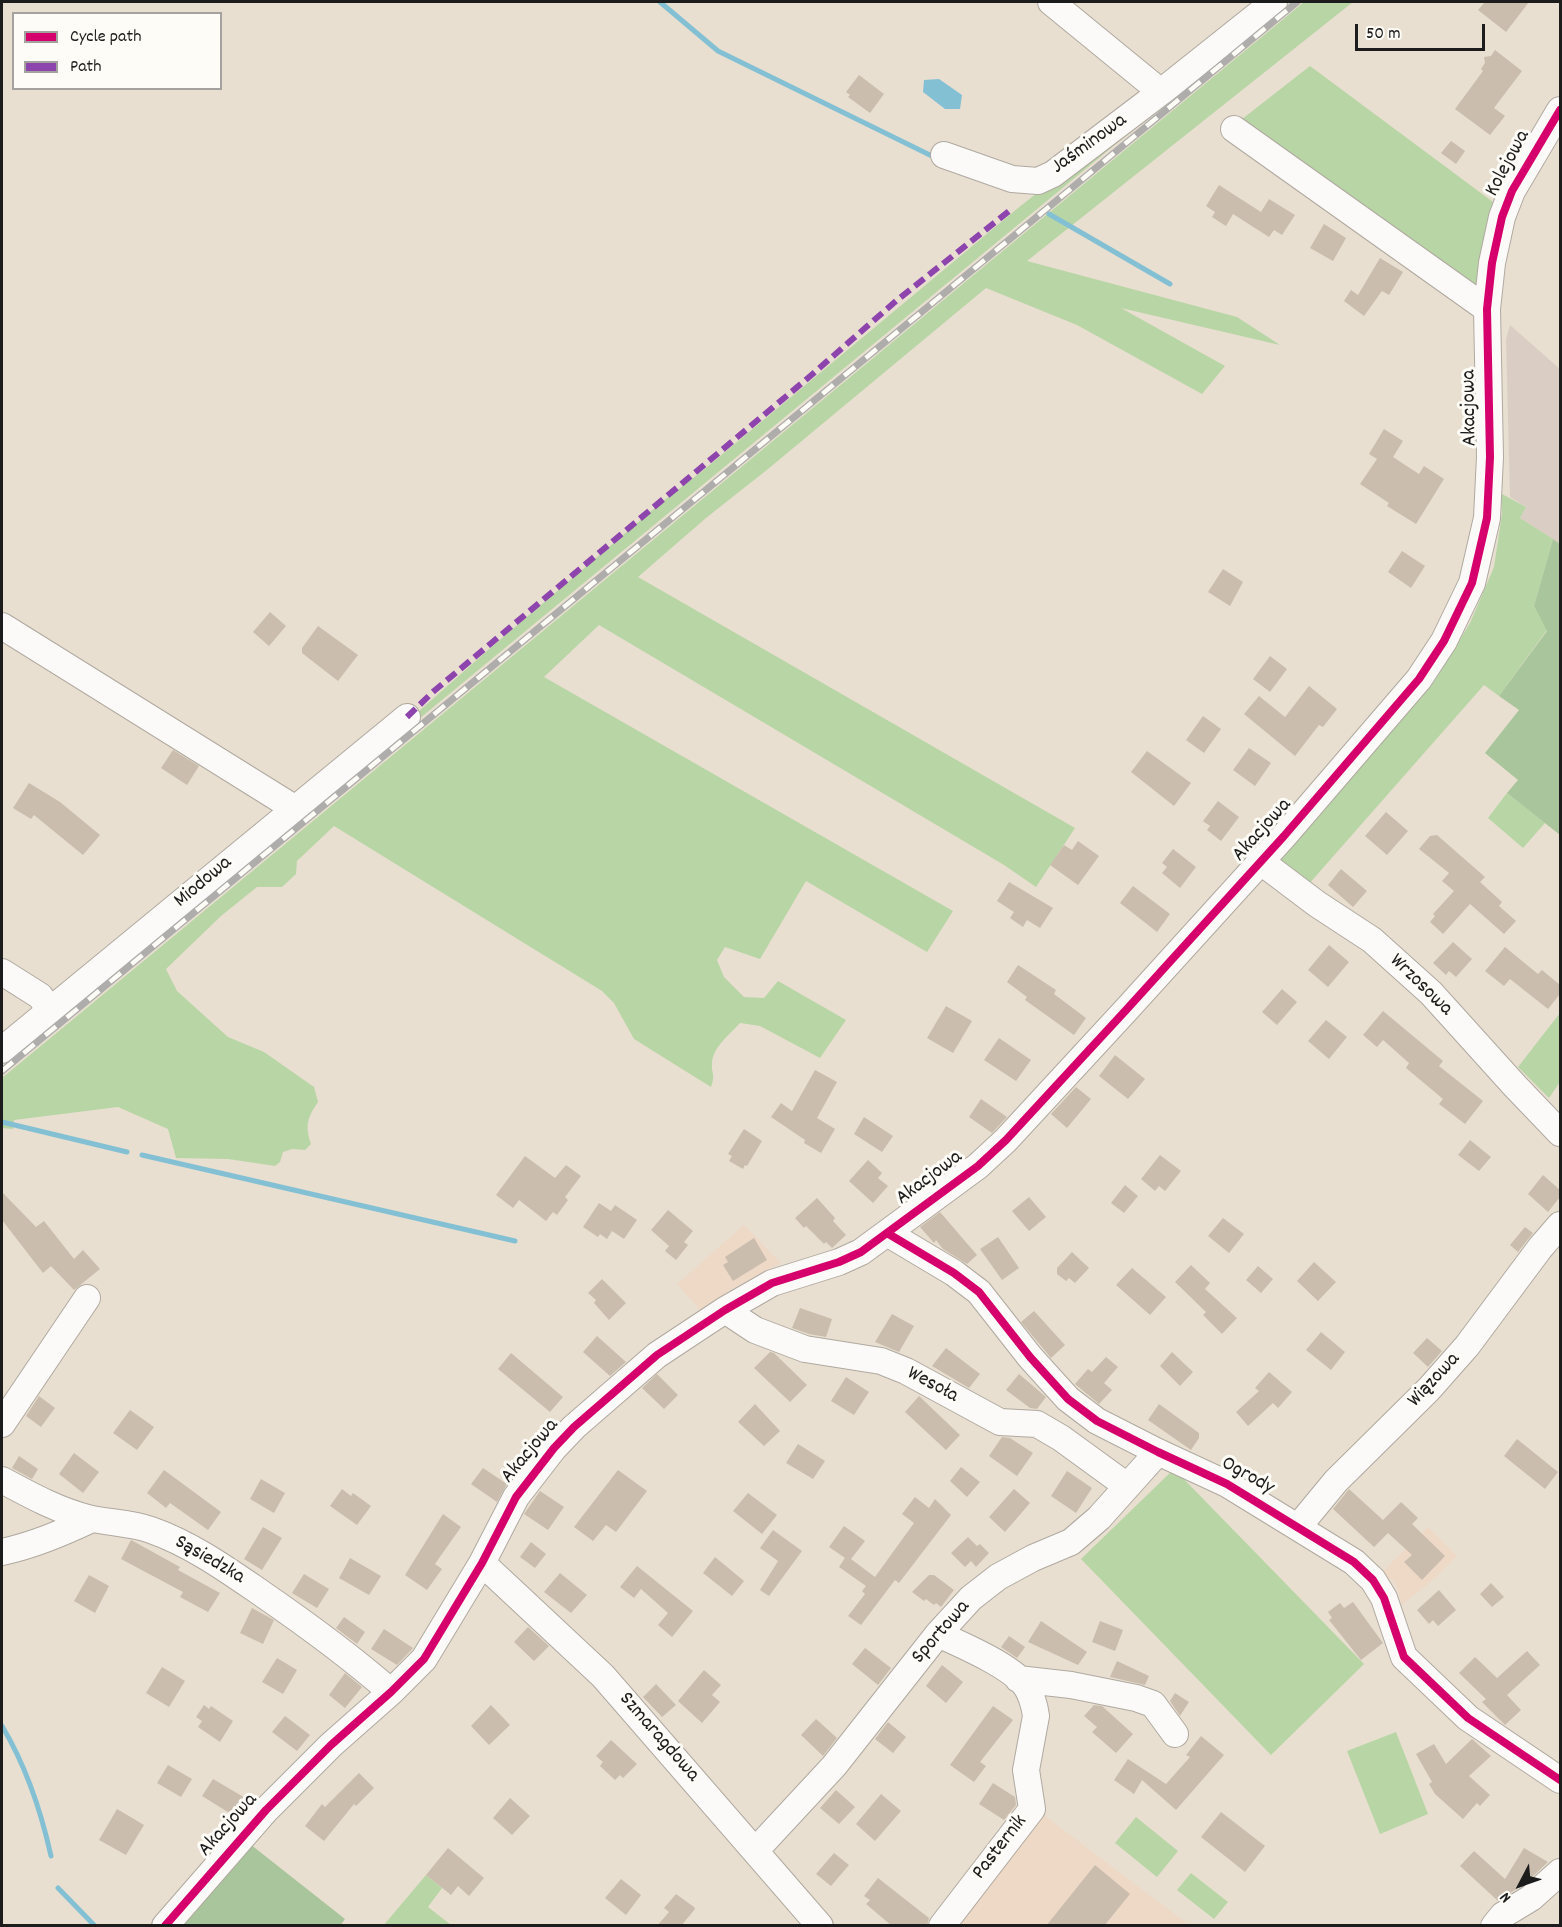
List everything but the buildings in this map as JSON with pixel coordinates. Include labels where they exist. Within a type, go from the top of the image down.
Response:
[{"type":"street","points":[[1051,2],[1161,92]]},
{"type":"street","name":"Jaśminowa","points":[[944,155],[1012,179],[1038,181],[1053,174],[1274,2]]},
{"type":"street","name":"Kolejowa","points":[[1487,309],[1492,263],[1502,217],[1512,191],[1560,110]]},
{"type":"street","points":[[1234,129],[1487,309]]},
{"type":"street","name":"Akacjowa","points":[[165,1926],[266,1810],[424,1659],[482,1563],[516,1497],[554,1448],[574,1427],[671,1345],[725,1310],[772,1283],[861,1252],[978,1166],[1006,1140],[1260,861],[1419,679],[1444,641],[1472,583],[1487,519],[1490,457],[1487,309]]},
{"type":"street","points":[[2,626],[294,808]]},
{"type":"street","name":"Miodowa","points":[[2,1050],[407,717]]},
{"type":"street","name":"Wrzosowa","points":[[1260,861],[1317,904],[1372,940],[1431,993],[1560,1133]]},
{"type":"street","points":[[2,972],[39,996],[50,1010]]},
{"type":"street","name":"Wiązowa","points":[[1298,1527],[1336,1481],[1429,1389],[1452,1363],[1560,1225]]},
{"type":"street","name":"Ogrody","points":[[887,1233],[954,1273],[979,1292],[1030,1357],[1068,1399],[1097,1421],[1227,1484],[1354,1562],[1373,1580],[1384,1598],[1404,1657],[1468,1718],[1560,1780]]},
{"type":"street","points":[[2,1424],[87,1298]]},
{"type":"street","name":"Wesoła","points":[[725,1310],[755,1330],[805,1349],[881,1361],[906,1371],[1000,1422],[1037,1424],[1061,1438],[1126,1486]]},
{"type":"street","name":"Sportowa","points":[[756,1850],[834,1766],[938,1634],[971,1598],[998,1577],[1033,1558],[1071,1542],[1099,1518],[1158,1452]]},
{"type":"street","name":"Sąsiedzka","points":[[2,1480],[70,1513],[149,1529],[183,1543],[221,1565],[351,1658],[391,1692]]},
{"type":"street","points":[[2,1552],[59,1535],[92,1519]]},
{"type":"street","name":"Szmaragdowa","points":[[482,1563],[603,1676],[820,1926]]},
{"type":"street","name":"Pasternik","points":[[938,1634],[1008,1670],[1025,1685],[1035,1708],[1034,1729],[1026,1770],[1032,1809],[942,1926]]},
{"type":"street","points":[[1018,1679],[1071,1685],[1136,1698],[1153,1704],[1175,1734]]},
{"type":"street","points":[[1494,1926],[1503,1915],[1531,1898],[1560,1872]]},
{"type":"shaded area","points":[[1510,325],[1560,369],[1560,544],[1520,518],[1526,507],[1510,497],[1506,339]]},
{"type":"shaded area","points":[[744,1225],[781,1263],[735,1287],[700,1310],[677,1284]]},
{"type":"shaded area","points":[[1428,1527],[1457,1556],[1402,1605],[1395,1582],[1381,1573]]},
{"type":"shaded area","points":[[1040,1812],[1189,1925],[955,1926]]},
{"type":"green space","points":[[1279,2],[1288,2],[2,1063],[2,1054],[409,720],[663,501],[701,472],[1018,208]]},
{"type":"green space","points":[[1304,2],[1353,2],[1027,261],[1237,317],[1280,345],[1121,308],[1225,366],[1202,394],[1077,325],[986,288],[706,518],[638,577],[1075,828],[1036,887],[1004,865],[599,625],[544,677],[953,911],[927,952],[806,881],[760,959],[725,947],[717,960],[724,977],[744,997],[764,998],[778,981],[846,1020],[820,1058],[760,1026],[740,1023],[715,1052],[711,1087],[634,1039],[614,1003],[602,991],[334,826],[297,861],[296,874],[282,887],[257,887],[221,916],[166,969],[177,991],[228,1037],[264,1052],[314,1087],[318,1102],[309,1118],[308,1132],[311,1144],[305,1150],[292,1149],[283,1152],[280,1162],[275,1166],[228,1159],[176,1158],[168,1129],[118,1107],[14,1120],[13,1129],[2,1128],[2,1078]]},
{"type":"green space","points":[[1310,66],[1493,202],[1476,291],[1237,123]]},
{"type":"green space","points":[[1502,494],[1526,507],[1520,518],[1553,539],[1534,606],[1547,630],[1499,696],[1484,685],[1308,885],[1276,861],[1434,682],[1470,623],[1494,567],[1502,514]]},
{"type":"green space","points":[[1553,539],[1560,544],[1560,835],[1507,793],[1518,780],[1485,753],[1519,710],[1499,696],[1547,631],[1534,606]]},
{"type":"green space","points":[[1507,793],[1545,823],[1523,848],[1488,818]]},
{"type":"green space","points":[[1560,1013],[1560,1082],[1549,1098],[1518,1067]]},
{"type":"green space","points":[[1174,1469],[1364,1664],[1271,1755],[1081,1559]]},
{"type":"green space","points":[[1396,1732],[1428,1814],[1380,1834],[1347,1751]]},
{"type":"green space","points":[[1136,1817],[1178,1851],[1157,1877],[1115,1843]]},
{"type":"green space","points":[[250,1844],[345,1919],[340,1926],[180,1926]]},
{"type":"green space","points":[[1191,1873],[1228,1902],[1214,1919],[1177,1890]]},
{"type":"green space","points":[[426,1875],[442,1888],[428,1907],[451,1925],[383,1926]]},
{"type":"water","points":[[939,79],[962,95],[960,109],[945,109],[923,92],[924,80]]},
{"type":"waterway","points":[[660,2],[718,51],[938,159]]},
{"type":"waterway","points":[[1049,214],[1170,284]]},
{"type":"waterway","points":[[2,1122],[127,1152]]},
{"type":"waterway","points":[[142,1155],[515,1241]]},
{"type":"waterway","points":[[2,1726],[32,1789],[51,1856]]},
{"type":"waterway","points":[[58,1888],[95,1926]]},
{"type":"railway","points":[[2,1071],[1297,2]]},
{"type":"marked path","points":[[407,717],[434,691],[808,378],[896,301],[1013,208]]},
{"type":"cycle path","points":[[165,1926],[266,1810],[331,1745],[391,1692],[424,1659],[482,1563],[516,1497],[554,1448],[574,1427],[657,1355],[725,1310],[772,1283],[839,1262],[861,1252],[978,1166],[1006,1140],[1284,836],[1419,679],[1444,641],[1472,583],[1487,518],[1490,457],[1487,309],[1492,263],[1502,217],[1512,191],[1560,110]]},
{"type":"cycle path","points":[[887,1233],[954,1273],[979,1292],[1030,1357],[1068,1399],[1097,1421],[1227,1484],[1354,1562],[1373,1580],[1384,1598],[1404,1657],[1468,1718],[1560,1780]]}]
